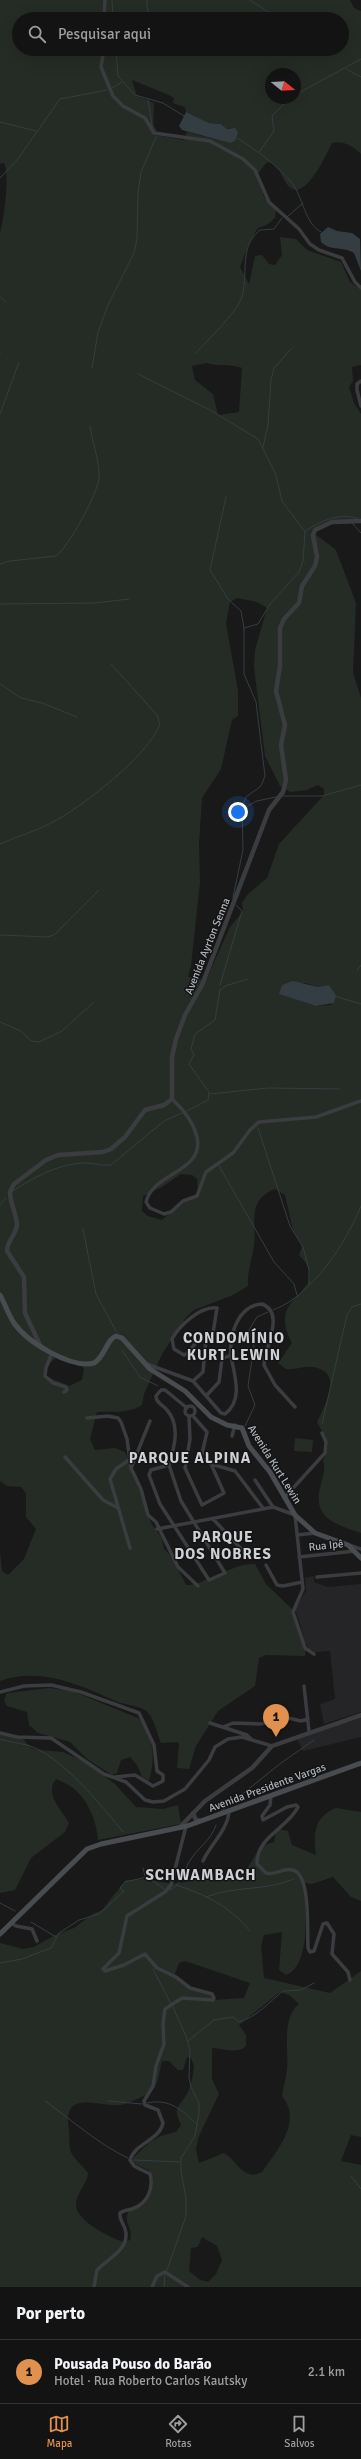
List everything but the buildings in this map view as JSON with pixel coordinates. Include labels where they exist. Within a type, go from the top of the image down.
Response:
[{"type":"main road","name":"Avenida Kurt Lewin","points":[[0,1295],[15,1325],[52,1353],[81,1364],[94,1363],[100,1359],[111,1341],[116,1336],[122,1338],[156,1375],[185,1391],[198,1408],[216,1420],[243,1429],[250,1446],[270,1472],[295,1515],[315,1533],[348,1545],[361,1556]]},
{"type":"main road","name":"Avenida Presidente Vargas","points":[[0,1934],[87,1849],[101,1844],[186,1826],[361,1764]]},
{"type":"street","points":[[104,12],[105,0]]},
{"type":"street","points":[[103,56],[102,69],[111,93],[120,103],[145,118],[154,134],[210,141],[251,165],[273,206],[296,225],[313,247],[342,258],[355,282],[361,288]]},
{"type":"street","points":[[361,381],[358,384],[357,390],[361,406]]},
{"type":"street","name":"Avenida Ayrton Senna","points":[[172,1099],[172,1057],[181,1024],[202,985],[270,810],[285,787],[281,743],[285,725],[276,691],[280,666],[281,625],[299,603],[302,586],[315,566],[317,553],[313,535],[315,530],[332,522],[361,520]]},
{"type":"street","points":[[40,1345],[25,1313],[24,1277],[8,1251],[7,1246],[14,1235],[17,1225],[10,1198],[12,1188],[46,1160],[58,1155],[104,1152],[111,1149],[125,1137],[145,1110],[164,1105],[172,1099],[192,1122],[198,1141],[197,1150],[188,1164],[154,1187],[147,1198],[146,1202],[150,1208],[164,1214],[171,1212],[183,1201],[197,1196],[206,1172],[233,1153],[250,1130],[259,1122],[316,1117],[361,1101]]},
{"type":"street","points":[[143,1362],[193,1381],[221,1413],[224,1414],[228,1412],[234,1398],[237,1381],[231,1355],[235,1326],[249,1308],[262,1304],[269,1308],[272,1314],[272,1330],[264,1365],[275,1385],[295,1407]]},
{"type":"street","points":[[217,1308],[215,1326],[211,1335],[206,1338],[196,1341],[187,1354],[178,1352],[171,1344],[177,1331],[203,1311],[217,1308]]},
{"type":"street","points":[[193,1381],[202,1372],[206,1338]]},
{"type":"street","points":[[52,1353],[46,1368],[45,1376],[53,1383],[66,1387],[67,1390],[64,1392]]},
{"type":"street","points":[[207,1396],[218,1382],[222,1359],[231,1355]]},
{"type":"street","points":[[169,1465],[151,1470],[149,1475],[160,1504],[209,1580],[225,1573],[193,1523],[178,1494],[169,1465],[175,1443],[175,1428],[172,1417],[158,1401],[156,1396],[161,1390],[165,1390],[186,1408],[185,1412],[191,1416],[207,1432],[201,1456],[211,1464],[224,1493],[201,1504],[185,1468],[190,1439],[191,1416],[198,1408]]},
{"type":"street","points":[[186,1408],[198,1408]]},
{"type":"street","points":[[87,1418],[113,1417],[121,1422],[124,1430],[131,1468],[141,1489],[148,1515],[156,1522],[157,1529],[170,1548],[181,1571],[198,1586]]},
{"type":"street","points":[[131,1468],[150,1421]]},
{"type":"street","points":[[232,1436],[234,1425]]},
{"type":"street","points":[[284,1498],[324,1453],[326,1442],[322,1433]]},
{"type":"street","points":[[65,1457],[103,1500],[118,1508]]},
{"type":"street","points":[[129,1460],[116,1469],[110,1479],[130,1548]]},
{"type":"street","points":[[211,1464],[235,1471],[263,1508]]},
{"type":"street","points":[[216,1473],[222,1467]]},
{"type":"street","points":[[255,1480],[273,1506],[295,1515],[303,1593],[296,1603],[293,1612],[305,1648],[314,1654]]},
{"type":"street","points":[[157,1529],[273,1506]]},
{"type":"street","points":[[213,1519],[246,1554]]},
{"type":"street","points":[[297,1535],[315,1533]]},
{"type":"street","points":[[348,1545],[361,1549]]},
{"type":"street","name":"Rua Ipê","points":[[299,1557],[355,1551]]},
{"type":"street","points":[[266,1566],[277,1585],[283,1586],[302,1582]]},
{"type":"street","points":[[317,1577],[361,1573]]},
{"type":"street","points":[[0,1692],[24,1686],[51,1685],[81,1692],[139,1713],[154,1746],[157,1769],[163,1775],[163,1781],[153,1786],[135,1775],[114,1777]]},
{"type":"street","points":[[304,1686],[309,1731]]},
{"type":"street","points":[[179,1828],[193,1813],[218,1791],[252,1768],[272,1746],[309,1731],[361,1715]]},
{"type":"street","points":[[223,1727],[239,1723],[261,1724],[284,1717],[301,1721],[308,1719]]},
{"type":"street","points":[[210,1723],[247,1735],[252,1740]]},
{"type":"street","points":[[0,1733],[17,1737],[51,1738],[104,1774],[126,1782],[145,1800],[164,1801],[185,1789],[209,1760],[215,1746],[234,1738],[252,1740],[272,1746]]},
{"type":"street","points":[[271,1796],[270,1805],[262,1816],[264,1820],[287,1807],[296,1805],[298,1807],[268,1837],[258,1854],[257,1864],[266,1873],[273,1874],[290,1869],[298,1872],[303,1877],[306,1894],[308,1948],[310,1952],[314,1951],[323,1924],[327,1923],[334,1934],[332,1954],[345,1968],[350,1980]]},
{"type":"street","points":[[203,1861],[209,1848],[226,1825],[228,1812]]},
{"type":"street","points":[[193,1813],[196,1820],[201,1821]]},
{"type":"street","points":[[94,2287],[97,2270],[118,2252],[126,2238],[120,2213],[141,2204],[149,2195],[150,2174],[134,2166],[130,2160],[138,2146],[158,2134],[163,2123],[158,2110],[145,2105],[144,2101],[153,2086],[156,2066],[164,2044],[163,2024],[165,2009],[182,1998],[213,2000],[214,1998],[212,1994],[190,1988],[176,1977],[157,1968],[145,1954],[124,1965],[105,1971],[103,1970],[119,1953],[127,1916],[165,1892],[171,1885],[186,1826]]},
{"type":"street","points":[[11,1923],[16,1926],[32,1929],[37,1941]]},
{"type":"street","points":[[152,2287],[157,2276],[165,2272],[188,2287]]},
{"type":"shaded area","points":[[0,0],[350,0],[354,8],[361,11],[361,154],[348,144],[340,142],[332,143],[313,177],[308,183],[297,190],[292,189],[289,186],[274,164],[269,162],[266,163],[257,175],[264,197],[276,210],[275,218],[267,225],[258,228],[250,242],[240,267],[249,284],[255,256],[262,255],[269,264],[275,265],[282,255],[280,237],[296,239],[307,250],[341,262],[350,282],[361,290],[361,365],[352,367],[353,381],[349,387],[354,403],[361,414],[361,523],[329,524],[319,529],[315,534],[336,550],[356,603],[353,673],[361,698],[361,1533],[334,1523],[322,1512],[319,1505],[319,1495],[324,1470],[323,1461],[327,1449],[327,1440],[317,1422],[330,1391],[328,1376],[323,1370],[313,1367],[286,1369],[278,1363],[292,1343],[286,1327],[285,1318],[287,1310],[306,1285],[310,1272],[307,1264],[299,1255],[302,1246],[293,1230],[285,1195],[275,1189],[260,1199],[256,1206],[254,1221],[255,1238],[248,1286],[233,1295],[194,1310],[187,1316],[162,1354],[144,1394],[142,1405],[131,1410],[120,1412],[97,1412],[90,1439],[95,1450],[115,1448],[125,1452],[137,1479],[151,1523],[162,1538],[164,1549],[172,1557],[186,1585],[201,1582],[246,1564],[255,1564],[266,1584],[293,1610],[306,1642],[305,1656],[266,1655],[259,1658],[255,1686],[218,1711],[196,1746],[189,1769],[177,1768],[179,1744],[177,1742],[161,1743],[151,1716],[142,1708],[117,1702],[86,1688],[58,1679],[29,1676],[15,1677],[0,1681],[0,1552],[2,1571],[8,1575],[24,1559],[36,1529],[26,1517],[26,1493],[21,1487],[7,1486],[0,1481],[0,233],[5,208],[6,169],[4,163],[0,164]],"holes":[[[132,80],[169,95],[174,98],[173,103],[185,107],[186,112],[209,123],[221,124],[227,129],[231,128],[230,143],[187,132],[184,140],[155,135],[153,133],[154,103],[137,96]],[[207,363],[242,368],[239,412],[218,415],[213,394],[195,380],[192,366]],[[237,598],[257,602],[267,608],[255,650],[254,667],[265,756],[280,786],[290,792],[307,790],[318,785],[324,789],[324,795],[279,844],[267,878],[248,894],[242,903],[243,911],[230,927],[205,982],[198,978],[188,977],[191,966],[200,882],[199,844],[202,798],[221,769],[232,720],[238,716],[238,691],[226,623],[230,602]],[[305,983],[318,987],[329,985],[336,995],[331,1005],[316,1006],[280,994],[282,985]],[[181,1174],[192,1175],[197,1179],[198,1192],[192,1199],[183,1203],[162,1220],[148,1216],[142,1211],[143,1196],[162,1187]],[[57,1357],[78,1361],[84,1369],[82,1380],[69,1386],[44,1375],[45,1367]]]},
{"type":"shaded area","points":[[186,112],[209,123],[221,124],[227,129],[235,128],[238,132],[235,141],[230,143],[182,130],[179,126]]},
{"type":"shaded area","points":[[328,227],[337,231],[352,233],[360,239],[361,271],[354,253],[329,247],[321,242],[320,234]]},
{"type":"shaded area","points":[[293,981],[318,987],[329,985],[336,995],[334,1003],[316,1006],[279,994],[282,985]]},
{"type":"shaded area","points":[[295,1438],[313,1440],[312,1452],[294,1451]]},
{"type":"shaded area","points":[[314,1576],[314,1582],[328,1587],[361,1584],[361,1712],[324,1724],[320,1704],[335,1699],[330,1651],[315,1652],[308,1648],[295,1609],[306,1591],[305,1578]]},
{"type":"shaded area","points":[[49,1688],[72,1691],[138,1718],[144,1725],[151,1740],[153,1756],[149,1781],[142,1777],[137,1765],[130,1757],[121,1760],[117,1773],[112,1775],[87,1759],[70,1742],[38,1733],[29,1725],[27,1712],[7,1706],[4,1700],[7,1693]]},
{"type":"shaded area","points":[[361,1717],[361,1737],[303,1751],[297,1738]]},
{"type":"shaded area","points":[[0,1733],[23,1739],[31,1748],[63,1752],[87,1763],[115,1784],[136,1807],[163,1809],[178,1805],[181,1824],[98,1840],[94,1819],[83,1798],[67,1784],[56,1779],[52,1790],[53,1796],[58,1807],[69,1823],[65,1832],[31,1858],[15,1890],[0,1893]]},
{"type":"shaded area","points":[[336,1808],[361,1812],[361,1901],[351,1897],[333,1877],[312,1884],[305,1883],[305,1934],[300,1960],[294,1969],[286,1975],[279,1970],[282,1932],[264,1935],[261,1946],[264,1978],[330,1993],[361,1971],[361,2137],[351,2135],[341,2161],[361,2165],[361,2287],[0,2287],[0,1943],[23,1949],[34,1947],[57,1934],[74,1928],[93,1914],[102,1910],[126,1880],[147,1879],[172,1884],[244,1873],[261,1846],[274,1842],[276,1831],[279,1829],[288,1831],[292,1845],[316,1855],[315,1833],[319,1821]],"holes":[[[185,1961],[250,1983],[244,1998],[214,2000],[213,1995],[191,1989],[181,1983],[175,1974],[179,1963]],[[280,1992],[289,1995],[299,2004],[293,2010],[290,2017],[287,2035],[287,2069],[282,2096],[288,2106],[290,2115],[289,2125],[286,2136],[274,2155],[262,2172],[255,2174],[245,2172],[224,2153],[199,2163],[196,2149],[199,2136],[219,2094],[212,2079],[212,2048],[234,2051],[242,2049],[246,2046],[246,2035],[239,2025]],[[187,2057],[191,2058],[194,2066],[189,2090],[177,2110],[177,2116],[181,2125],[176,2132],[161,2136],[150,2142],[134,2157],[133,2163],[148,2170],[151,2174],[149,2187],[147,2196],[144,2200],[136,2207],[129,2210],[127,2215],[127,2222],[131,2232],[130,2240],[124,2242],[118,2240],[103,2233],[88,2223],[78,2211],[76,2201],[86,2181],[88,2173],[74,2157],[70,2149],[68,2117],[71,2109],[76,2104],[83,2102],[123,2105],[144,2096],[153,2090],[158,2078],[162,2061],[169,2061],[178,2070],[183,2070]],[[202,2237],[217,2246],[222,2260],[216,2274],[208,2282],[200,2280],[189,2271],[191,2248],[198,2247]]]},
{"type":"waterway","points":[[112,0],[113,12]]},
{"type":"waterway","points":[[147,0],[148,12]]},
{"type":"waterway","points":[[250,0],[268,12]]},
{"type":"waterway","points":[[117,56],[118,76],[135,95],[163,103],[184,116]]},
{"type":"waterway","points":[[301,92],[361,59]]},
{"type":"waterway","points":[[346,69],[361,77]]},
{"type":"waterway","points":[[112,88],[122,82]]},
{"type":"waterway","points":[[0,178],[17,160],[60,99],[107,90]]},
{"type":"waterway","points":[[148,100],[152,125],[156,131]]},
{"type":"waterway","points":[[259,152],[274,131],[272,116],[284,104]]},
{"type":"waterway","points":[[0,122],[36,131]]},
{"type":"waterway","points":[[92,368],[98,332],[108,305],[134,253],[137,239],[138,193],[141,172],[156,137]]},
{"type":"waterway","points":[[237,138],[266,158],[286,176],[296,189],[311,223],[321,232]]},
{"type":"waterway","points":[[287,217],[303,203]]},
{"type":"waterway","points":[[195,354],[227,320],[241,299],[245,281],[246,254],[253,237],[260,230],[274,229],[282,218]]},
{"type":"waterway","points":[[0,297],[6,302]]},
{"type":"waterway","points":[[263,447],[268,425],[271,380],[274,368],[291,349]]},
{"type":"waterway","points":[[0,414],[19,362]]},
{"type":"waterway","points":[[138,374],[210,410],[258,439],[276,475],[282,501],[305,532]]},
{"type":"waterway","points":[[0,564],[10,561],[56,556],[68,543],[82,520],[94,495],[99,478],[98,465],[90,426]]},
{"type":"waterway","points":[[226,497],[210,570],[228,599],[241,611],[244,628]]},
{"type":"waterway","points":[[305,531],[323,521],[337,517],[345,516],[358,519]]},
{"type":"waterway","points":[[352,523],[361,533]]},
{"type":"waterway","points":[[244,628],[258,624],[270,604],[299,572],[303,561],[305,532]]},
{"type":"waterway","points":[[0,604],[95,603],[129,599]]},
{"type":"waterway","points":[[233,897],[243,850],[242,807],[246,797],[261,786],[265,776],[256,702],[244,674],[244,628]]},
{"type":"waterway","points":[[0,844],[45,826],[79,806],[113,780],[143,750],[154,736],[160,724],[157,715],[111,664]]},
{"type":"waterway","points":[[0,684],[21,698],[42,703],[77,717]]},
{"type":"waterway","points":[[283,796],[322,796],[361,785]]},
{"type":"waterway","points":[[242,809],[257,801],[276,797]]},
{"type":"waterway","points":[[0,935],[48,937],[54,935],[99,890]]},
{"type":"waterway","points":[[220,985],[242,911],[236,905]]},
{"type":"waterway","points":[[357,971],[361,965]]},
{"type":"waterway","points":[[220,991],[225,986],[248,979]]},
{"type":"waterway","points":[[187,1111],[208,1100],[209,1092],[189,1064],[194,1055],[191,1049],[195,1034],[215,1020],[220,989]]},
{"type":"waterway","points":[[334,996],[361,1004]]},
{"type":"waterway","points":[[0,1022],[21,1031],[31,1041],[39,1042],[62,1031],[93,1003]]},
{"type":"waterway","points":[[210,1094],[268,1088],[339,1089]]},
{"type":"waterway","points":[[13,1191],[53,1169],[71,1164],[84,1163],[111,1165],[164,1121],[182,1113]]},
{"type":"waterway","points":[[258,1128],[290,1226],[303,1247],[309,1270],[309,1284]]},
{"type":"waterway","points":[[218,1164],[274,1262],[294,1284],[297,1295]]},
{"type":"waterway","points":[[0,1205],[6,1198]]},
{"type":"waterway","points":[[273,1310],[287,1303],[301,1293],[326,1267],[355,1221],[361,1206]]},
{"type":"waterway","points":[[83,1229],[96,1294],[116,1331]]},
{"type":"waterway","points":[[322,1424],[347,1315],[352,1307],[361,1304]]},
{"type":"waterway","points":[[245,1426],[255,1405],[248,1386],[254,1346],[249,1330],[257,1317],[268,1312]]},
{"type":"waterway","points":[[122,1350],[140,1377],[158,1386]]},
{"type":"waterway","points":[[0,1739],[27,1745],[53,1759],[80,1782],[104,1808],[123,1832]]},
{"type":"waterway","points":[[220,1812],[281,1763],[314,1740]]},
{"type":"waterway","points":[[170,1890],[180,1882],[189,1862],[211,1836],[216,1825]]},
{"type":"waterway","points":[[143,1868],[145,1876]]},
{"type":"waterway","points":[[0,1963],[22,1959],[51,1948],[59,1933],[79,1920],[99,1914],[124,1891],[120,1888],[125,1882],[147,1877],[164,1889]]},
{"type":"waterway","points":[[206,1897],[228,1891],[271,1886],[294,1879]]},
{"type":"waterway","points":[[176,1885],[217,1902],[242,1922],[250,1931]]},
{"type":"waterway","points":[[0,1903],[15,1911]]},
{"type":"waterway","points":[[31,1922],[56,1937]]},
{"type":"waterway","points":[[153,1969],[171,2004]]},
{"type":"waterway","points":[[188,2041],[214,2020],[233,2017],[239,2022],[245,2020],[252,2017],[283,1991],[301,1990],[314,1983]]},
{"type":"waterway","points":[[167,2270],[186,2216],[186,2198],[181,2172],[181,2158],[195,2136],[199,2113],[199,2103],[191,2087],[189,2077],[190,2050],[186,2036],[173,2007]]},
{"type":"waterway","points":[[45,2101],[106,2146],[128,2158]]},
{"type":"waterway","points":[[108,2101],[142,2104]]},
{"type":"waterway","points":[[147,2103],[162,2102],[175,2106],[197,2125]]},
{"type":"waterway","points":[[133,2160],[180,2162]]},
{"type":"waterway","points":[[351,2176],[361,2189]]},
{"type":"waterway","points":[[164,2287],[165,2275]]},
{"type":"place","name":"Pousada Pouso do Barão","points":[[276,1737]]},
{"type":"district","name":"CONDOMÍNIO KURT LEWIN","points":[[234,1346]]},
{"type":"district","name":"PARQUE ALPINA","points":[[190,1458]]},
{"type":"district","name":"PARQUE DOS NOBRES","points":[[223,1546]]},
{"type":"district","name":"SCHWAMBACH","points":[[201,1875]]}]
